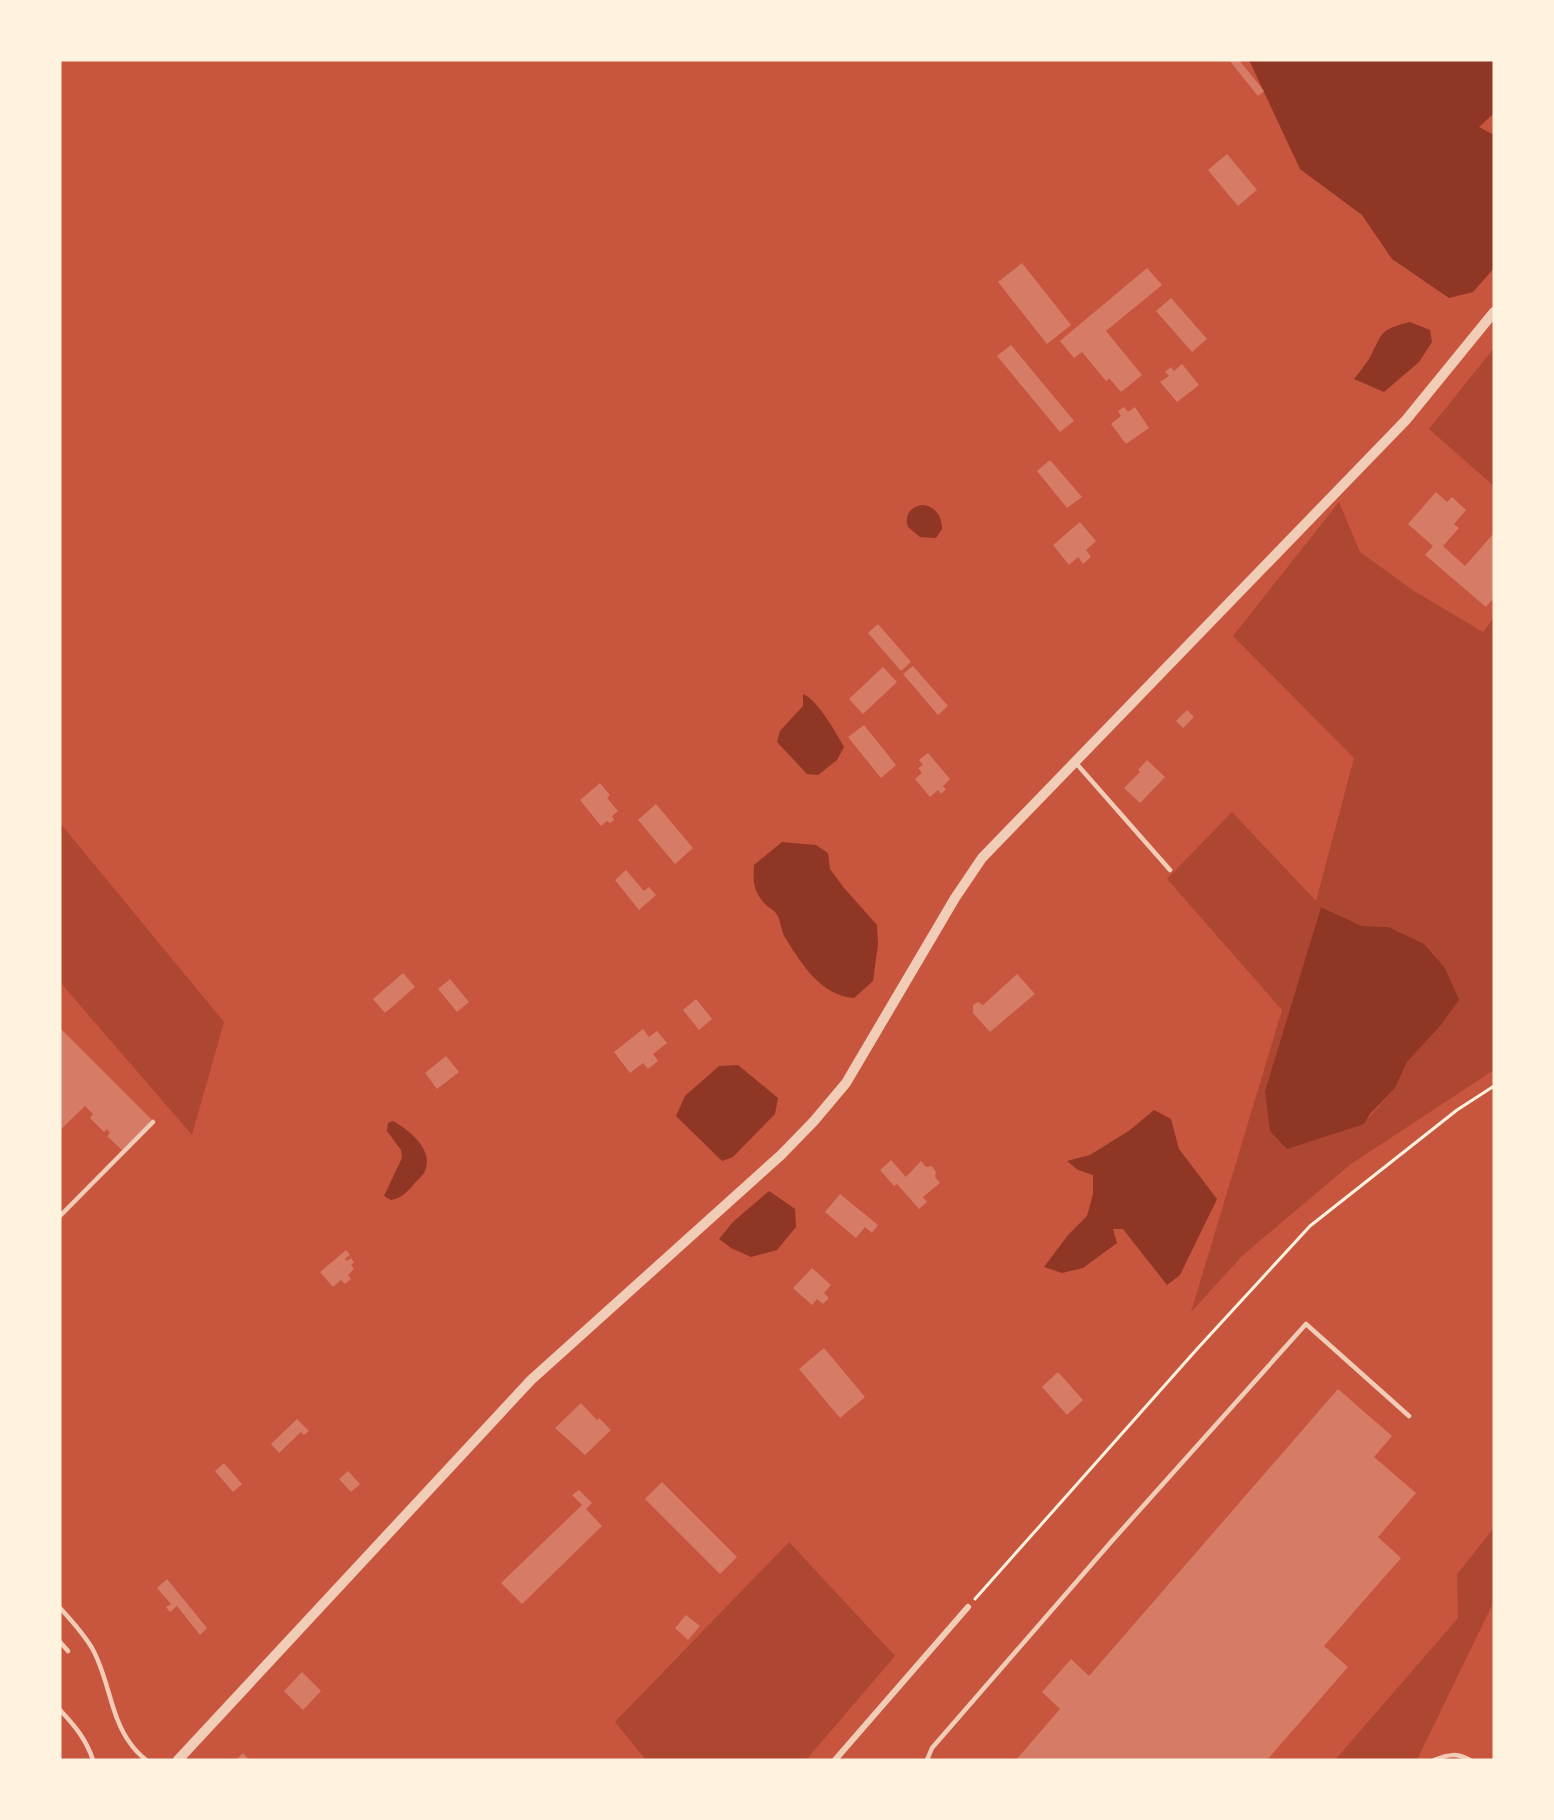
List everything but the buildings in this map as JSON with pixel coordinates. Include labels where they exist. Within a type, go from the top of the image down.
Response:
[{"type":"street","points":[[178,1760],[531,1380],[781,1155],[814,1121],[846,1083],[955,898],[982,858],[1406,420],[1494,312]]},
{"type":"street","points":[[835,1760],[968,1607]]},
{"type":"lane","points":[[1076,762],[1170,870]]},
{"type":"lane","points":[[60,1216],[153,1122]]},
{"type":"lane","points":[[927,1760],[932,1748],[1111,1542],[1306,1324],[1409,1416]]},
{"type":"lane","points":[[60,1608],[92,1648],[123,1732],[131,1745],[146,1760]]},
{"type":"lane","points":[[60,1642],[68,1651]]},
{"type":"lane","points":[[60,1710],[79,1731],[93,1760]]},
{"type":"lane","points":[[1434,1760],[1458,1754],[1470,1760]]},
{"type":"path","points":[[968,1607],[1197,1349],[1310,1226],[1457,1110],[1494,1086]]},
{"type":"shaded area","points":[[1249,60],[1494,60],[1494,113],[1479,127],[1494,135],[1494,268],[1473,292],[1449,298],[1392,259],[1362,215],[1300,169]]},
{"type":"shaded area","points":[[1410,322],[1430,330],[1432,342],[1419,362],[1384,392],[1354,379],[1383,334],[1387,330]]},
{"type":"shaded area","points":[[1494,348],[1494,486],[1429,429]]},
{"type":"shaded area","points":[[1339,502],[1360,552],[1414,591],[1483,632],[1494,618],[1494,1070],[1351,1164],[1243,1255],[1191,1312],[1282,1010],[1167,879],[1232,812],[1316,901],[1354,758],[1233,636]],"holes":[[[1321,907],[1362,926],[1388,927],[1459,1000],[1441,1025],[1407,1062],[1395,1088],[1363,1124],[1265,1091]]]},
{"type":"shaded area","points":[[922,505],[931,507],[941,520],[942,529],[936,538],[920,537],[908,527],[909,513]]},
{"type":"shaded area","points":[[803,694],[820,710],[844,747],[837,760],[818,775],[807,774],[777,742],[780,731],[803,706]]},
{"type":"shaded area","points":[[60,823],[224,1022],[192,1135],[60,982]]},
{"type":"shaded area","points":[[782,842],[816,845],[828,853],[830,869],[877,925],[878,944],[873,981],[854,998],[832,992],[814,978],[786,939],[776,913],[765,904],[756,890],[754,865]]},
{"type":"shaded area","points":[[1321,907],[1362,926],[1388,927],[1424,944],[1445,968],[1459,1000],[1441,1025],[1407,1062],[1395,1088],[1370,1114],[1364,1124],[1287,1149],[1270,1131],[1265,1091]]},
{"type":"shaded area","points":[[738,1065],[778,1098],[775,1114],[733,1157],[722,1161],[676,1116],[685,1096],[719,1066]]},
{"type":"shaded area","points":[[1154,1110],[1171,1119],[1179,1149],[1217,1199],[1180,1275],[1167,1285],[1123,1229],[1113,1229],[1117,1243],[1083,1268],[1062,1273],[1044,1267],[1068,1235],[1087,1216],[1093,1194],[1093,1175],[1078,1170],[1067,1161],[1090,1155],[1130,1130]]},
{"type":"shaded area","points":[[393,1121],[419,1142],[424,1149],[427,1165],[424,1173],[407,1192],[391,1200],[384,1196],[402,1158],[401,1150],[387,1131],[388,1123]]},
{"type":"shaded area","points":[[769,1191],[795,1209],[796,1227],[777,1250],[751,1257],[731,1248],[719,1239],[733,1222]]},
{"type":"shaded area","points":[[1494,1528],[1494,1601],[1417,1760],[1335,1760],[1458,1618],[1457,1574]]},
{"type":"shaded area","points":[[789,1542],[895,1656],[806,1760],[646,1760],[615,1722]]}]
